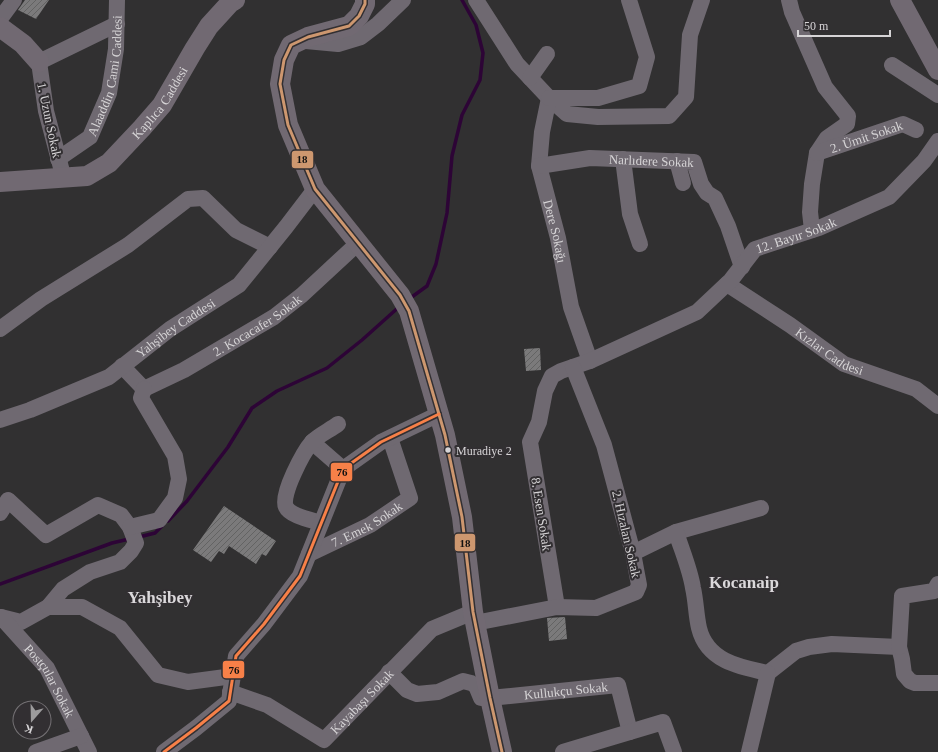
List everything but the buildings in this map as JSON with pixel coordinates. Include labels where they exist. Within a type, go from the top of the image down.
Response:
[{"type":"main road","name":"Kaplıca Caddesi","points":[[0,182],[64,179],[87,176],[109,163],[162,105],[209,26],[230,3],[235,0]]},
{"type":"main road","points":[[365,0],[365,4],[359,16],[349,26],[308,37],[291,45],[284,60],[280,84],[288,125],[314,189],[357,244],[400,295],[409,311],[439,414],[462,517],[474,617],[502,752]]},
{"type":"main road","points":[[900,0],[938,70]]},
{"type":"main road","points":[[0,28],[22,44],[39,62]]},
{"type":"street","points":[[0,19],[14,0]]},
{"type":"street","name":"Alaaddin Cami Caddesi","points":[[58,159],[90,137],[109,93],[116,49],[118,0]]},
{"type":"street","points":[[300,41],[338,44],[361,37],[378,24],[403,0]]},
{"type":"street","points":[[476,0],[517,64],[549,98],[567,114],[598,117],[669,116],[686,97],[690,35],[702,0]]},
{"type":"street","points":[[549,98],[598,98],[639,86],[647,57],[628,0]]},
{"type":"street","points":[[789,0],[792,12],[825,87],[848,116],[847,124],[828,138],[817,153],[812,184],[810,212],[812,230]]},
{"type":"street","points":[[39,62],[117,24]]},
{"type":"street","points":[[530,78],[547,54]]},
{"type":"street","name":"1. Uzun Sokak","points":[[39,62],[46,111],[64,179]]},
{"type":"street","points":[[892,65],[938,95]]},
{"type":"street","name":"Dere Sokağı","points":[[549,98],[542,132],[539,166],[558,238],[571,307],[590,361]]},
{"type":"street","name":"2. Ümit Sokak","points":[[817,153],[903,124],[916,130]]},
{"type":"street","name":"12. Bayır Sokak","points":[[573,367],[590,361],[697,312],[727,284],[755,249],[812,230],[889,197],[924,161],[938,141]]},
{"type":"street","name":"Narlıdere Sokak","points":[[539,166],[590,158],[694,162],[701,184],[708,193],[715,198],[742,267]]},
{"type":"street","points":[[623,159],[630,214],[640,244]]},
{"type":"street","points":[[677,161],[683,183]]},
{"type":"street","name":"Yahşibey Caddesi","points":[[0,420],[30,410],[109,377],[170,329],[239,285],[314,189]]},
{"type":"street","points":[[0,329],[41,299],[128,245],[188,199],[203,198],[236,230],[270,247]]},
{"type":"street","name":"2. Kocacafer Sokak","points":[[144,389],[184,370],[274,317],[302,295],[357,244]]},
{"type":"street","name":"Kızlar Caddesi","points":[[727,284],[790,325],[844,364],[916,389],[938,406]]},
{"type":"street","points":[[122,366],[144,389],[141,398],[175,456],[179,479],[175,498],[158,520],[130,528]]},
{"type":"street","name":"8. Esen Sokak","points":[[557,608],[530,442],[540,422],[545,391],[552,376],[573,367]]},
{"type":"street","name":"2. Hızalan Sokak","points":[[389,672],[432,629],[474,617],[557,608],[596,608],[636,592],[639,585],[633,553],[604,445],[573,367]]},
{"type":"street","points":[[164,752],[229,701],[236,656],[264,624],[300,576],[343,469],[381,442],[439,414]]},
{"type":"street","points":[[321,523],[291,513],[285,506],[285,500],[288,486],[312,442],[338,424]]},
{"type":"street","name":"7. Emek Sokak","points":[[309,554],[370,525],[410,498],[390,438]]},
{"type":"street","points":[[312,442],[343,469]]},
{"type":"street","points":[[0,513],[8,500],[46,535],[98,505],[121,515],[130,528],[136,543],[132,551],[120,562],[90,572],[63,589],[48,607],[21,622],[0,617]]},
{"type":"street","points":[[633,553],[676,532],[761,508]]},
{"type":"street","points":[[676,532],[693,588],[699,628],[706,646],[720,657],[737,666],[768,673]]},
{"type":"street","points":[[938,584],[934,591],[902,596],[899,647],[904,674],[910,681],[915,683],[938,683]]},
{"type":"street","points":[[48,607],[82,607],[120,628],[158,674],[188,682],[233,676]]},
{"type":"street","name":"Postçular Sokak","points":[[0,617],[47,668],[89,752]]},
{"type":"street","points":[[749,752],[768,673],[796,651],[810,647],[832,644],[899,647]]},
{"type":"street","name":"Kayabaşı Sokak","points":[[230,692],[267,705],[324,740],[389,672],[407,690],[417,694],[438,692],[463,681],[476,686],[481,698],[490,698]]},
{"type":"street","name":"Kullukçu Sokak","points":[[490,698],[618,685],[630,732]]},
{"type":"street","points":[[563,752],[663,722],[674,752]]},
{"type":"street","points":[[36,752],[81,736]]},
{"type":"waterway","points":[[409,299],[427,286],[436,264],[447,213],[452,156],[462,115],[480,80],[483,53],[476,25],[462,0]]},
{"type":"waterway","points":[[168,521],[187,501],[228,447],[252,408],[277,391],[327,368],[362,340],[400,306]]},
{"type":"waterway","points":[[139,537],[155,533],[163,525]]},
{"type":"waterway","points":[[0,584],[112,543],[129,539]]},
{"type":"transit line","name":"18","points":[[365,0],[365,4],[359,16],[349,26],[308,37],[291,45],[284,60],[280,84],[288,125],[315,189],[400,295],[409,311],[445,435],[462,517],[473,612],[502,752]]},
{"type":"transit line","name":"76","points":[[164,752],[229,701],[236,656],[264,624],[300,576],[343,469],[381,442],[439,414]]},
{"type":"place","name":"Muradiye 2","points":[[448,450]]},
{"type":"district","name":"Kocanaip","points":[[744,582]]},
{"type":"district","name":"Yahşibey","points":[[160,597]]}]
